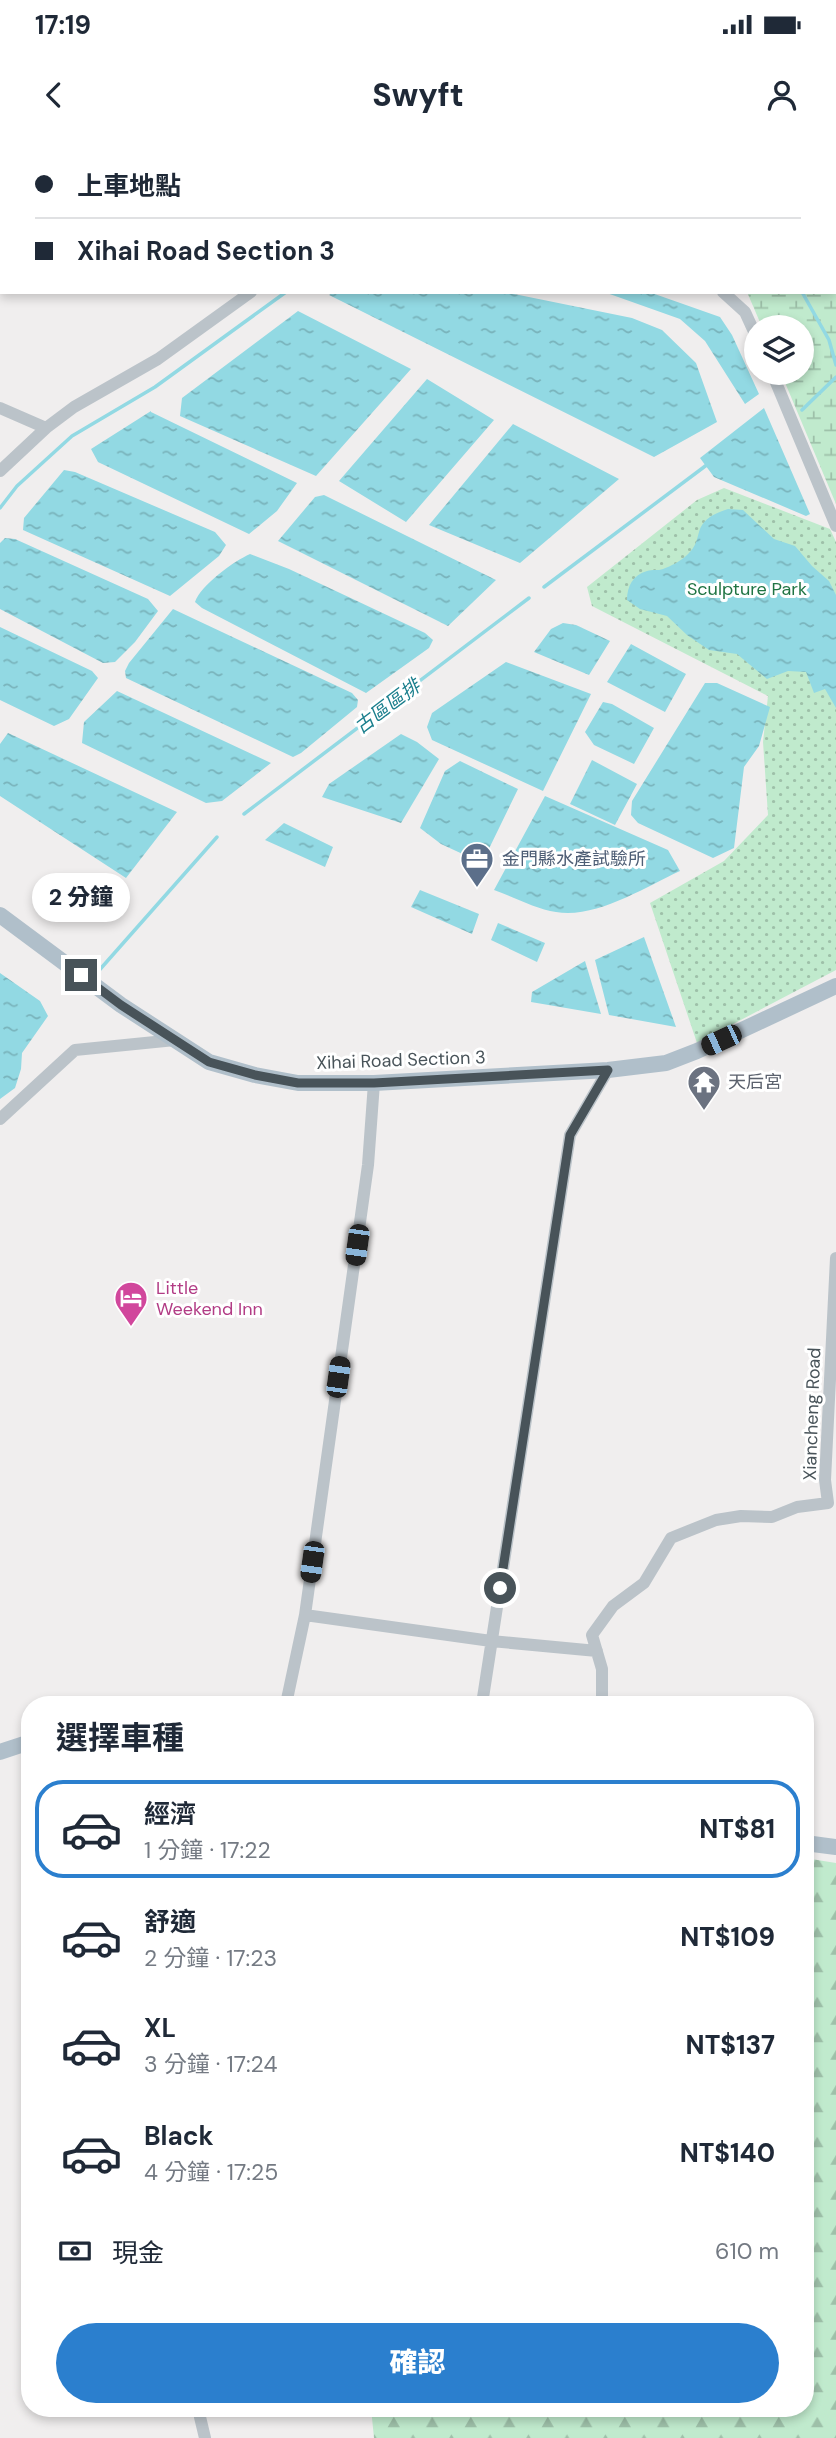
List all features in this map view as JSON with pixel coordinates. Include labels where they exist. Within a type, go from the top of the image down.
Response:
[{"type":"main road","name":"Xihai Road Section 3","points":[[0,915],[121,1005],[209,1062],[298,1083],[374,1083],[608,1070],[666,1063],[836,986]]},
{"type":"main road","points":[[0,1752],[21,1745]]},
{"type":"main road","points":[[814,1844],[836,1847]]},
{"type":"street","points":[[0,471],[46,428],[74,407],[158,359],[248,294]]},
{"type":"street","points":[[725,294],[746,315]]},
{"type":"street","points":[[777,385],[836,526]]},
{"type":"street","points":[[0,408],[46,428]]},
{"type":"street","points":[[0,1119],[75,1050],[175,1040]]},
{"type":"street","points":[[483,1696],[570,1135],[608,1070]]},
{"type":"street","points":[[288,1696],[304,1615],[368,1165],[374,1083]]},
{"type":"street","name":"Xiancheng Road","points":[[602,1696],[602,1669],[592,1635],[613,1606],[643,1583],[671,1538],[716,1520],[741,1516],[772,1517],[797,1507],[832,1505],[825,1480],[836,1258]]},
{"type":"street","points":[[304,1615],[491,1641],[597,1651]]},
{"type":"street","points":[[200,2417],[205,2438]]},
{"type":"green space","points":[[748,294],[836,294],[836,504],[786,385],[814,385],[814,315],[757,315]]},
{"type":"green space","name":"Sculpture Park","points":[[724,488],[830,529],[836,542],[836,970],[697,1043],[650,903],[724,861],[768,815],[763,742],[768,696],[592,606],[587,587],[697,500]]},
{"type":"green space","points":[[814,1859],[836,1863],[836,2438],[374,2438],[372,2417],[814,2417]]},
{"type":"water","points":[[514,294],[632,318],[662,330],[696,363],[717,422],[654,457],[329,295]]},
{"type":"water","points":[[610,294],[655,294],[720,317],[744,361],[744,385],[755,385],[759,394],[745,404],[705,341],[680,319]]},
{"type":"water","points":[[298,311],[411,369],[316,476],[180,416],[182,398]]},
{"type":"water","points":[[427,379],[494,420],[406,522],[339,481]]},
{"type":"water","points":[[764,408],[810,514],[806,516],[714,477],[700,458]]},
{"type":"water","points":[[151,411],[297,483],[277,511],[249,534],[98,462],[91,449]]},
{"type":"water","points":[[513,424],[619,479],[520,563],[429,525]]},
{"type":"water","points":[[64,470],[75,472],[215,532],[226,545],[219,556],[170,596],[23,530],[24,518]]},
{"type":"water","points":[[324,495],[496,580],[448,626],[278,541],[315,497]]},
{"type":"water","points":[[728,509],[743,510],[774,539],[795,546],[829,581],[836,595],[836,708],[825,689],[814,693],[806,672],[788,671],[767,679],[737,654],[709,650],[687,635],[667,616],[640,609],[627,600],[628,590],[635,578],[649,570],[673,565],[682,559],[693,549],[707,519]]},
{"type":"water","points":[[5,538],[15,539],[148,599],[158,611],[135,642],[115,662],[103,663],[0,609],[0,543]]},
{"type":"water","points":[[250,554],[289,569],[425,633],[433,640],[429,648],[366,693],[195,602],[204,588],[219,574]]},
{"type":"water","points":[[173,609],[352,693],[358,700],[357,707],[293,757],[126,678],[125,671],[129,663]]},
{"type":"water","points":[[563,623],[576,625],[610,641],[589,675],[534,652],[551,629]]},
{"type":"water","points":[[0,627],[92,671],[98,678],[69,719],[54,726],[0,700]]},
{"type":"water","points":[[631,644],[686,674],[665,712],[607,682]]},
{"type":"water","points":[[506,662],[591,694],[543,791],[432,740],[427,727],[432,713]]},
{"type":"water","points":[[705,683],[717,683],[770,707],[759,746],[744,767],[734,848],[713,858],[638,823],[631,815],[632,801]]},
{"type":"water","points":[[117,691],[271,763],[222,801],[206,803],[82,743],[84,722]]},
{"type":"water","points":[[603,702],[612,704],[654,728],[634,764],[594,745],[585,732]]},
{"type":"water","points":[[8,733],[177,812],[126,878],[0,796],[0,744]]},
{"type":"water","points":[[401,734],[417,742],[439,759],[401,823],[322,797],[329,784]]},
{"type":"water","points":[[592,760],[637,784],[615,825],[570,804]]},
{"type":"water","points":[[460,761],[518,789],[482,863],[441,844],[420,828],[445,771]]},
{"type":"water","points":[[545,796],[668,850],[680,871],[620,900],[587,911],[571,913],[541,908],[494,890]]},
{"type":"water","points":[[284,823],[333,847],[325,867],[265,840]]},
{"type":"water","points":[[420,890],[479,914],[472,934],[411,907]]},
{"type":"water","points":[[498,923],[545,943],[537,962],[491,940]]},
{"type":"water","points":[[644,937],[676,1027],[609,1015],[595,960]]},
{"type":"water","points":[[585,961],[601,1014],[531,1002],[532,992]]},
{"type":"water","points":[[0,973],[40,1001],[48,1016],[22,1053],[21,1069],[15,1088],[0,1099]]},
{"type":"waterway","points":[[0,508],[17,486],[72,436],[155,387],[283,294]]},
{"type":"waterway","points":[[803,294],[829,340],[836,365]]},
{"type":"waterway","name":"古區區排","points":[[802,410],[836,377]]},
{"type":"waterway","name":"古區區排","points":[[544,587],[708,464]]},
{"type":"waterway","name":"古區區排","points":[[244,814],[529,598]]},
{"type":"waterway","name":"古區區排","points":[[95,975],[217,837]]},
{"type":"place","name":"金門縣水產試驗所","points":[[477,889]]},
{"type":"place","name":"天后宮","points":[[704,1112]]},
{"type":"place","name":"Little Weekend Inn","points":[[131,1328]]},
{"type":"route","points":[[81,975],[121,1005],[209,1062],[298,1083],[374,1083],[608,1070],[570,1135],[500,1588]]}]
